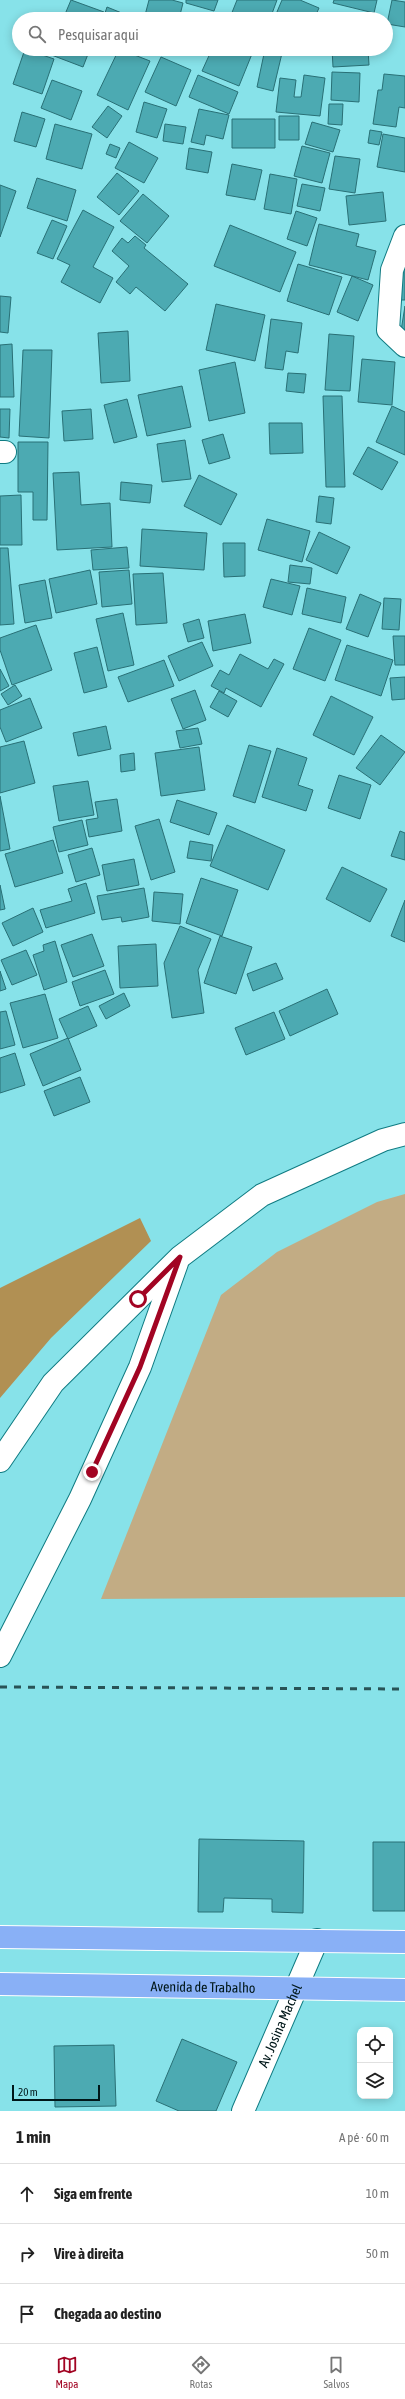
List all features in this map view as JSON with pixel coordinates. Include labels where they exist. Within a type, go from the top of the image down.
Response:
[{"type":"highway","points":[[0,1937],[405,1942]]},
{"type":"highway","name":"Avenida de Trabalho","points":[[0,1984],[295,1990],[405,1990]]},
{"type":"street","points":[[405,236],[392,270],[388,330],[405,346]]},
{"type":"street","points":[[0,1461],[53,1383],[180,1257],[262,1195],[382,1140],[405,1134]]},
{"type":"street","points":[[0,1656],[80,1498],[137,1374],[180,1257]]},
{"type":"street","name":"Av. Josina Machel","points":[[244,2111],[317,1940]]},
{"type":"shaded area","points":[[405,1194],[405,1597],[101,1599],[221,1295],[277,1252],[377,1202]]},
{"type":"shaded area","points":[[140,1218],[151,1241],[51,1338],[0,1398],[0,1288]]},
{"type":"building","points":[[71,0],[104,12],[66,12]]},
{"type":"building","points":[[149,0],[172,0],[183,3],[181,12],[146,12]]},
{"type":"building","points":[[186,0],[218,0],[214,11],[186,3]]},
{"type":"building","points":[[237,0],[277,0],[273,12],[232,12]]},
{"type":"building","points":[[282,0],[300,0],[319,8],[317,12],[277,12]]},
{"type":"building","points":[[334,0],[377,0],[374,12],[333,3]]},
{"type":"building","points":[[392,0],[405,2],[405,27],[393,25],[393,12],[390,12]]},
{"type":"building","points":[[107,7],[119,12],[105,12]]},
{"type":"building","points":[[23,56],[45,56],[54,59],[42,94],[13,84]]},
{"type":"building","points":[[54,56],[87,56],[83,67]]},
{"type":"building","points":[[116,56],[137,56],[150,61],[128,110],[97,95]]},
{"type":"building","points":[[209,56],[251,56],[239,86],[202,71]]},
{"type":"building","points":[[264,56],[281,56],[273,91],[257,87]]},
{"type":"building","points":[[332,56],[368,56],[369,65],[333,67]]},
{"type":"building","points":[[161,57],[191,70],[176,106],[145,92]]},
{"type":"building","points":[[332,72],[360,73],[359,102],[331,100]]},
{"type":"building","points":[[384,74],[405,76],[405,108],[399,107],[396,127],[373,124],[378,90],[382,90]]},
{"type":"building","points":[[198,75],[238,92],[229,114],[189,97]]},
{"type":"building","points":[[304,75],[325,78],[320,116],[276,112],[280,78],[296,80],[294,97],[301,97]]},
{"type":"building","points":[[52,80],[82,91],[71,120],[41,108]]},
{"type":"building","points":[[144,102],[167,109],[157,138],[136,132]]},
{"type":"building","points":[[329,104],[343,104],[342,125],[328,124]]},
{"type":"building","points":[[108,106],[122,116],[107,138],[92,127]]},
{"type":"building","points":[[199,109],[229,115],[223,139],[206,135],[204,145],[191,142]]},
{"type":"building","points":[[22,112],[45,119],[36,147],[14,141]]},
{"type":"building","points":[[279,116],[299,116],[299,140],[279,140]]},
{"type":"building","points":[[232,119],[275,119],[275,148],[232,148]]},
{"type":"building","points":[[312,122],[340,130],[333,152],[305,144]]},
{"type":"building","points":[[55,124],[92,134],[82,169],[46,159]]},
{"type":"building","points":[[165,124],[186,127],[183,144],[163,141]]},
{"type":"building","points":[[370,130],[382,132],[379,145],[368,143]]},
{"type":"building","points":[[383,134],[405,138],[405,172],[377,167]]},
{"type":"building","points":[[129,142],[158,158],[144,183],[115,168]]},
{"type":"building","points":[[110,144],[120,148],[116,158],[106,154]]},
{"type":"building","points":[[302,146],[330,153],[322,183],[294,176]]},
{"type":"building","points":[[189,148],[212,152],[208,173],[186,169]]},
{"type":"building","points":[[335,156],[360,159],[355,193],[329,189]]},
{"type":"building","points":[[232,164],[262,170],[255,200],[226,195]]},
{"type":"building","points":[[117,173],[139,191],[119,215],[97,197]]},
{"type":"building","points":[[270,174],[297,179],[291,214],[264,209]]},
{"type":"building","points":[[37,178],[76,190],[67,221],[27,208]]},
{"type":"building","points":[[302,184],[325,188],[320,211],[297,206]]},
{"type":"building","points":[[0,185],[16,191],[0,237]]},
{"type":"building","points":[[383,192],[386,221],[349,225],[346,196]]},
{"type":"building","points":[[143,194],[169,216],[147,243],[120,221]]},
{"type":"building","points":[[83,210],[114,227],[93,267],[113,278],[100,303],[61,282],[70,265],[57,259]]},
{"type":"building","points":[[296,211],[317,218],[307,246],[287,239]]},
{"type":"building","points":[[52,220],[67,226],[53,259],[37,253]]},
{"type":"building","points":[[319,224],[359,234],[356,246],[376,251],[368,280],[309,265]]},
{"type":"building","points":[[230,225],[296,252],[280,292],[214,266]]},
{"type":"building","points":[[135,236],[146,245],[144,248],[188,284],[165,311],[136,287],[130,294],[116,282],[129,266],[112,251],[122,238],[128,243]]},
{"type":"building","points":[[298,264],[342,277],[329,315],[287,301]]},
{"type":"building","points":[[405,264],[405,300],[394,300]]},
{"type":"building","points":[[352,276],[373,285],[358,321],[337,312]]},
{"type":"building","points":[[0,296],[11,297],[8,333],[0,332]]},
{"type":"building","points":[[216,304],[265,315],[255,361],[206,350]]},
{"type":"building","points":[[405,306],[405,338],[400,337]]},
{"type":"building","points":[[271,319],[302,323],[298,353],[286,351],[283,370],[265,368]]},
{"type":"building","points":[[128,331],[130,381],[101,383],[98,333]]},
{"type":"building","points":[[329,334],[354,336],[350,391],[325,390]]},
{"type":"building","points":[[12,344],[14,397],[0,397],[0,345]]},
{"type":"building","points":[[23,350],[52,350],[49,438],[19,436]]},
{"type":"building","points":[[362,359],[395,362],[392,405],[358,402]]},
{"type":"building","points":[[235,362],[245,413],[209,421],[199,370]]},
{"type":"building","points":[[288,373],[306,374],[304,393],[286,391]]},
{"type":"building","points":[[182,386],[191,427],[147,436],[138,395]]},
{"type":"building","points":[[323,396],[342,396],[345,487],[326,487]]},
{"type":"building","points":[[127,399],[137,437],[114,443],[104,405]]},
{"type":"building","points":[[392,406],[405,412],[405,455],[376,442]]},
{"type":"building","points":[[0,409],[10,409],[9,438],[0,437]]},
{"type":"building","points":[[91,409],[93,439],[64,441],[62,411]]},
{"type":"building","points":[[269,423],[302,423],[303,453],[270,454]]},
{"type":"building","points":[[223,434],[230,458],[209,464],[202,440]]},
{"type":"building","points":[[185,440],[191,479],[162,482],[157,444]]},
{"type":"building","points":[[18,442],[48,442],[47,520],[33,520],[33,492],[18,492]]},
{"type":"building","points":[[368,447],[398,462],[382,490],[353,474]]},
{"type":"building","points":[[79,472],[81,505],[110,503],[112,547],[57,550],[53,473]]},
{"type":"building","points":[[199,475],[237,494],[221,525],[184,506]]},
{"type":"building","points":[[121,482],[152,485],[150,503],[120,500]]},
{"type":"building","points":[[21,495],[22,545],[0,545],[0,496]]},
{"type":"building","points":[[319,496],[334,498],[331,524],[316,522]]},
{"type":"building","points":[[267,519],[310,531],[302,562],[258,550]]},
{"type":"building","points":[[142,529],[207,533],[204,570],[140,566]]},
{"type":"building","points":[[319,532],[350,547],[337,574],[306,560]]},
{"type":"building","points":[[223,543],[245,543],[245,576],[224,577]]},
{"type":"building","points":[[127,547],[129,568],[93,570],[91,550]]},
{"type":"building","points":[[0,548],[8,548],[14,624],[0,625]]},
{"type":"building","points":[[290,565],[312,568],[310,584],[288,582]]},
{"type":"building","points":[[90,570],[97,604],[56,613],[49,579]]},
{"type":"building","points":[[129,570],[132,604],[102,607],[99,572]]},
{"type":"building","points":[[163,573],[167,623],[136,625],[133,574]]},
{"type":"building","points":[[271,579],[300,586],[292,615],[263,607]]},
{"type":"building","points":[[45,580],[52,618],[25,623],[19,585]]},
{"type":"building","points":[[307,588],[346,597],[341,623],[302,614]]},
{"type":"building","points":[[360,594],[381,603],[368,637],[346,629]]},
{"type":"building","points":[[384,598],[401,599],[399,630],[382,629]]},
{"type":"building","points":[[123,613],[134,665],[108,671],[96,619]]},
{"type":"building","points":[[245,614],[251,643],[213,651],[208,621]]},
{"type":"building","points":[[199,619],[204,638],[188,642],[183,624]]},
{"type":"building","points":[[36,625],[52,670],[12,685],[0,650],[0,638]]},
{"type":"building","points":[[309,628],[341,640],[325,681],[293,669]]},
{"type":"building","points":[[393,636],[405,636],[405,665],[395,665]]},
{"type":"building","points":[[202,642],[213,666],[179,681],[168,656]]},
{"type":"building","points":[[347,645],[393,660],[381,696],[335,680]]},
{"type":"building","points":[[97,647],[107,687],[84,693],[74,653]]},
{"type":"building","points":[[240,654],[268,669],[274,659],[284,664],[261,707],[226,688],[224,693],[211,686],[220,670],[229,675]]},
{"type":"building","points":[[164,660],[174,686],[128,702],[118,677]]},
{"type":"building","points":[[0,669],[9,686],[0,691]]},
{"type":"building","points":[[405,677],[405,699],[392,700],[390,678]]},
{"type":"building","points":[[15,685],[22,696],[8,705],[1,694]]},
{"type":"building","points":[[195,690],[206,720],[183,729],[171,699]]},
{"type":"building","points":[[219,691],[237,701],[228,717],[210,707]]},
{"type":"building","points":[[331,696],[373,717],[354,755],[313,735]]},
{"type":"building","points":[[30,698],[42,728],[6,742],[0,727],[0,710]]},
{"type":"building","points":[[106,726],[111,749],[78,756],[73,733]]},
{"type":"building","points":[[198,728],[202,744],[180,748],[176,731]]},
{"type":"building","points":[[381,735],[405,752],[380,785],[356,768]]},
{"type":"building","points":[[24,741],[35,783],[0,793],[0,747]]},
{"type":"building","points":[[249,745],[271,751],[255,803],[233,796]]},
{"type":"building","points":[[199,747],[205,790],[161,796],[155,753]]},
{"type":"building","points":[[277,748],[307,758],[298,785],[313,790],[306,811],[262,797]]},
{"type":"building","points":[[134,753],[135,770],[121,772],[120,755]]},
{"type":"building","points":[[339,775],[371,785],[360,819],[328,808]]},
{"type":"building","points":[[88,781],[94,815],[59,821],[53,786]]},
{"type":"building","points":[[0,796],[10,849],[0,851]]},
{"type":"building","points":[[117,799],[122,831],[89,837],[86,820],[98,818],[95,802]]},
{"type":"building","points":[[177,800],[217,813],[209,835],[170,822]]},
{"type":"building","points":[[159,819],[175,872],[151,880],[135,826]]},
{"type":"building","points":[[82,820],[88,845],[59,852],[53,827]]},
{"type":"building","points":[[227,825],[285,850],[268,890],[210,866]]},
{"type":"building","points":[[400,831],[405,833],[405,860],[391,856]]},
{"type":"building","points":[[53,840],[63,873],[15,887],[5,854]]},
{"type":"building","points":[[190,841],[213,845],[211,861],[187,858]]},
{"type":"building","points":[[92,848],[100,875],[76,882],[68,855]]},
{"type":"building","points":[[134,859],[139,885],[107,891],[102,865]]},
{"type":"building","points":[[342,867],[387,889],[370,922],[326,899]]},
{"type":"building","points":[[201,878],[238,890],[222,936],[186,923]]},
{"type":"building","points":[[86,883],[95,913],[46,928],[40,910],[72,901],[68,889]]},
{"type":"building","points":[[0,885],[5,909],[0,910]]},
{"type":"building","points":[[144,888],[149,917],[122,922],[121,917],[102,920],[97,896]]},
{"type":"building","points":[[154,892],[183,894],[180,924],[152,921]]},
{"type":"building","points":[[405,900],[405,942],[391,936]]},
{"type":"building","points":[[33,908],[43,932],[13,946],[2,923]]},
{"type":"building","points":[[180,926],[211,939],[198,970],[204,1013],[172,1018],[164,963]]},
{"type":"building","points":[[92,934],[104,966],[73,977],[61,945]]},
{"type":"building","points":[[220,936],[252,947],[236,994],[204,983]]},
{"type":"building","points":[[55,941],[67,982],[44,990],[33,955],[44,951],[43,945]]},
{"type":"building","points":[[156,944],[158,986],[120,988],[118,946]]},
{"type":"building","points":[[26,950],[37,975],[12,985],[1,960]]},
{"type":"building","points":[[276,963],[283,979],[253,991],[247,974]]},
{"type":"building","points":[[105,970],[114,994],[80,1006],[72,982]]},
{"type":"building","points":[[0,971],[6,989],[0,991]]},
{"type":"building","points":[[327,989],[338,1014],[290,1036],[279,1011]]},
{"type":"building","points":[[124,993],[130,1006],[106,1019],[99,1006]]},
{"type":"building","points":[[45,994],[58,1038],[23,1048],[10,1003]]},
{"type":"building","points":[[88,1006],[97,1026],[68,1039],[59,1019]]},
{"type":"building","points":[[6,1011],[15,1045],[0,1049],[0,1012]]},
{"type":"building","points":[[274,1012],[285,1039],[246,1055],[235,1028]]},
{"type":"building","points":[[68,1038],[81,1070],[43,1086],[30,1054]]},
{"type":"building","points":[[15,1053],[25,1085],[0,1093],[0,1058]]},
{"type":"building","points":[[80,1077],[90,1102],[54,1116],[44,1091]]},
{"type":"building","points":[[199,1839],[304,1841],[303,1913],[272,1912],[272,1899],[224,1898],[223,1912],[198,1912]]},
{"type":"building","points":[[373,1842],[405,1842],[405,1911],[373,1911]]},
{"type":"building","points":[[182,2039],[237,2062],[216,2111],[179,2111],[156,2101]]},
{"type":"building","points":[[114,2045],[116,2106],[55,2107],[54,2046]]},
{"type":"railway","points":[[0,1687],[405,1689]]},
{"type":"route","points":[[92,1472],[140,1367],[180,1257],[138,1299]]}]
